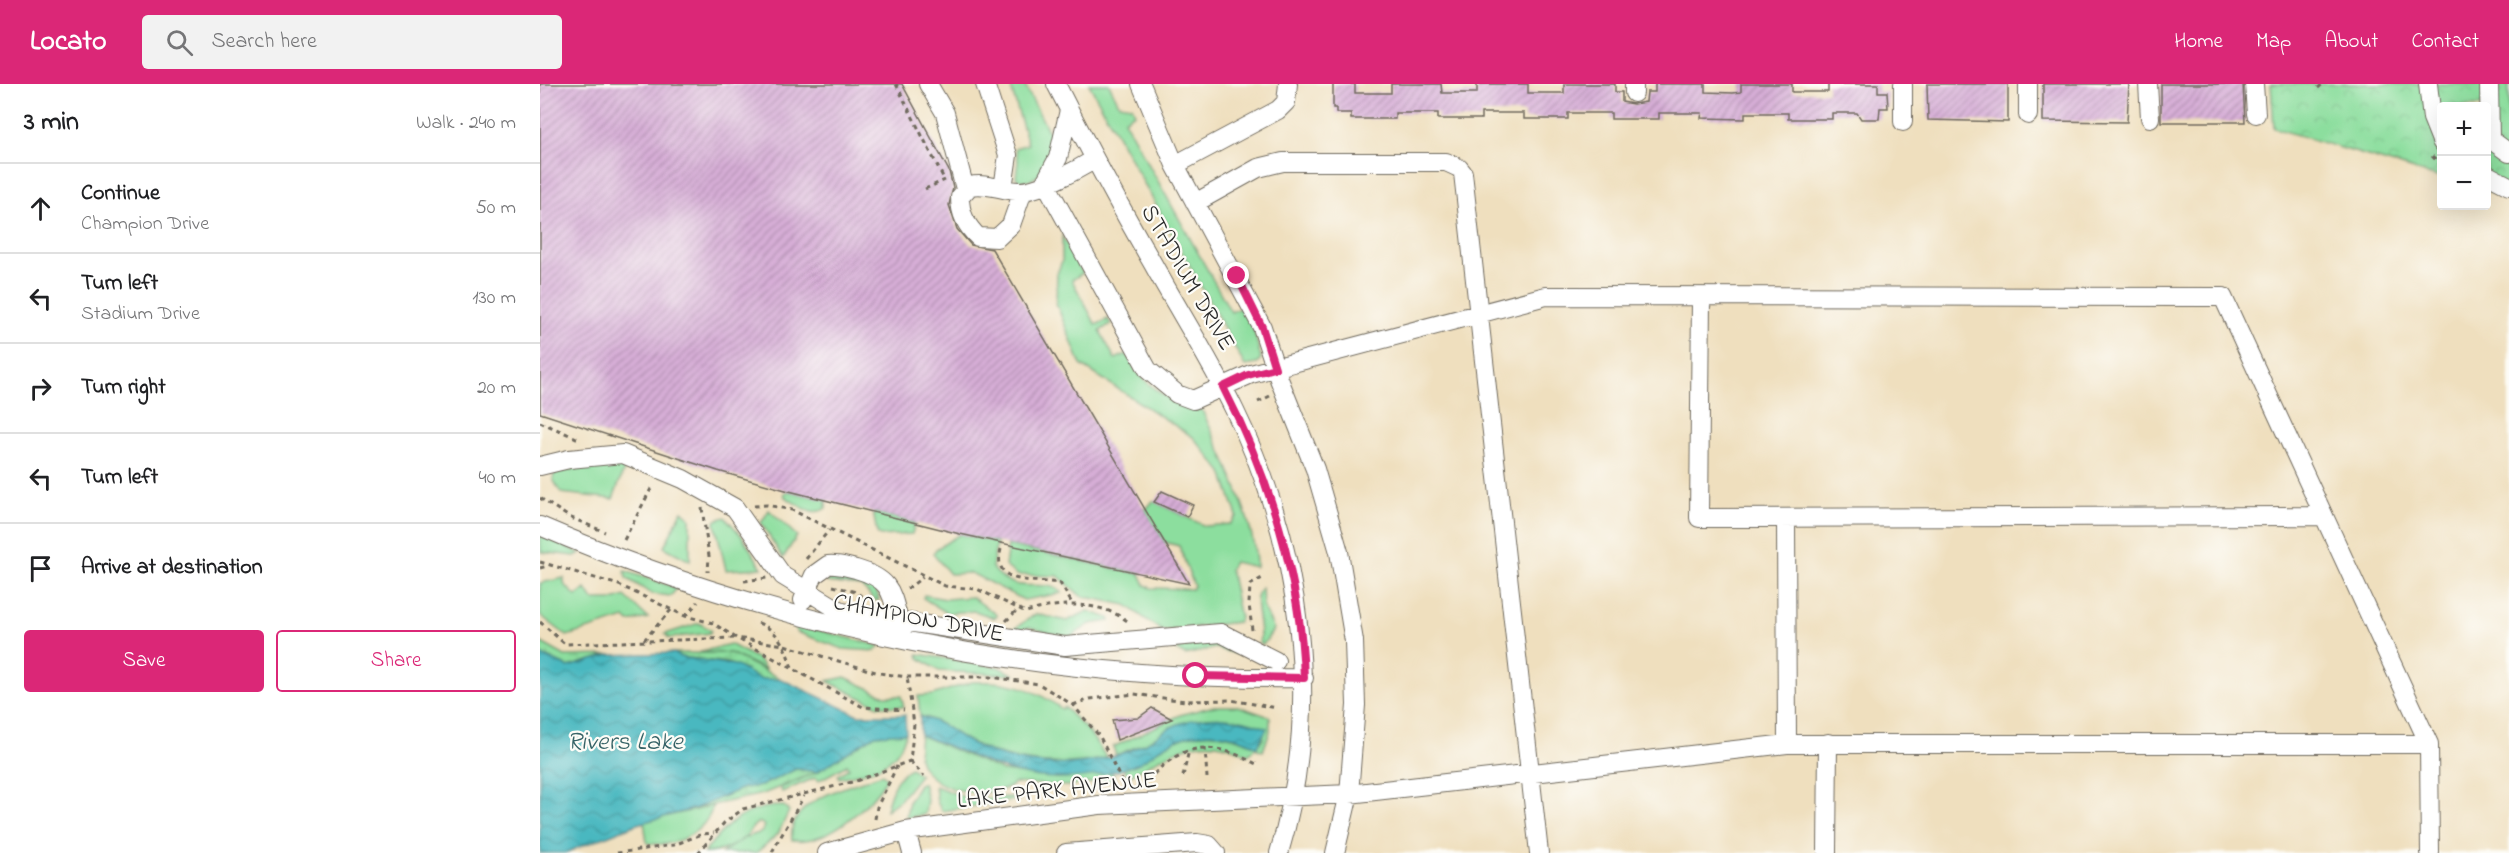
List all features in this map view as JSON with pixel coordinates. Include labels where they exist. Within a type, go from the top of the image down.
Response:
[{"type":"street","points":[[928,84],[945,113],[963,193],[960,209],[970,229],[978,237],[989,239],[1005,233],[1011,225],[1023,191]]},
{"type":"street","points":[[985,84],[1008,155],[1002,188]]},
{"type":"street","name":"STADIUM DRIVE","points":[[1056,84],[1095,159],[1223,387],[1251,448],[1274,514],[1296,602],[1304,678],[1304,710],[1295,796],[1280,853]]},
{"type":"street","points":[[1141,84],[1175,165],[1257,314],[1275,368],[1315,469],[1344,572],[1354,641],[1356,684],[1349,794],[1335,853]]},
{"type":"street","points":[[1175,165],[1278,110],[1286,102],[1288,84]]},
{"type":"street","points":[[1903,84],[1903,122]]},
{"type":"street","points":[[2028,84],[2028,115]]},
{"type":"street","points":[[2148,84],[2150,118]]},
{"type":"street","points":[[2254,84],[2256,114]]},
{"type":"street","points":[[2428,84],[2432,118],[2437,130]]},
{"type":"street","points":[[2489,84],[2490,139],[2509,153]]},
{"type":"street","points":[[1045,182],[1058,158],[1070,110]]},
{"type":"street","points":[[963,193],[981,185],[1023,191],[1060,178],[1095,159]]},
{"type":"street","points":[[1195,203],[1258,168],[1274,163],[1453,164],[1459,168],[1465,180],[1539,853]]},
{"type":"street","points":[[2491,176],[2509,186]]},
{"type":"street","points":[[1045,182],[1148,370],[1177,394],[1189,399],[1199,398],[1248,375],[1523,300],[1557,295],[2223,297],[2429,744],[2430,853]]},
{"type":"street","points":[[1701,297],[1699,518],[2324,516]]},
{"type":"street","points":[[540,466],[569,459],[623,454],[661,470],[735,508],[783,576],[842,612],[1065,646],[1221,633],[1276,661]]},
{"type":"street","points":[[1786,518],[1787,744]]},
{"type":"street","name":"CHAMPION DRIVE","points":[[540,526],[666,576],[797,616],[905,641],[1001,658],[1101,670],[1196,676],[1304,678]]},
{"type":"street","points":[[797,616],[818,570],[828,565],[872,574],[883,580],[889,589],[905,641]]},
{"type":"street","points":[[1827,853],[1828,743]]},
{"type":"street","name":"LAKE PARK AVENUE","points":[[827,853],[906,831],[1099,805],[1349,794],[1787,744],[2429,744]]},
{"type":"street","points":[[906,831],[912,853]]},
{"type":"street","points":[[1066,853],[1197,843],[1209,845],[1216,853]]},
{"type":"path","points":[[896,84],[945,180],[963,193]]},
{"type":"path","points":[[2319,88],[2324,84]]},
{"type":"path","points":[[925,189],[945,180]]},
{"type":"path","points":[[540,422],[590,443]]},
{"type":"path","points":[[624,540],[661,470]]},
{"type":"path","points":[[540,498],[570,517],[634,545]]},
{"type":"path","points":[[700,500],[709,556],[707,580]]},
{"type":"path","points":[[735,508],[777,506],[792,510],[945,586],[977,590],[1017,610],[1026,612],[1073,605],[1106,609],[1122,617],[1149,639]]},
{"type":"path","points":[[740,581],[783,576],[802,564],[829,530]]},
{"type":"path","points":[[1001,549],[998,561],[1000,568],[1010,576],[1017,580],[1060,583],[1073,605]]},
{"type":"path","points":[[540,562],[568,568],[619,585],[685,616],[713,622],[736,638],[862,706],[904,710]]},
{"type":"path","points":[[540,568],[549,565]]},
{"type":"path","points":[[697,568],[718,574]]},
{"type":"path","points":[[1251,648],[1250,585],[1264,577]]},
{"type":"path","points":[[685,616],[702,597]]},
{"type":"path","points":[[697,604],[705,606]]},
{"type":"path","points":[[644,641],[671,610]]},
{"type":"path","points":[[749,620],[768,626],[784,645],[792,668]]},
{"type":"path","points":[[540,622],[565,644],[736,638],[784,645],[879,673],[907,677],[991,677],[1039,684],[1072,705],[1108,749],[1124,784]]},
{"type":"path","points":[[907,677],[914,724],[910,761],[924,776]]},
{"type":"path","points":[[1072,705],[1090,699],[1134,694],[1185,701],[1231,700],[1277,708]]},
{"type":"path","points":[[1206,747],[1208,778]]},
{"type":"path","points":[[1154,774],[1174,756],[1206,747],[1219,748],[1258,765]]},
{"type":"path","points":[[1183,776],[1189,750]]},
{"type":"path","points":[[698,853],[714,833],[743,809],[804,795],[910,761]]},
{"type":"path","points":[[874,819],[877,807],[897,766]]},
{"type":"path","points":[[772,852],[804,795]]},
{"type":"path","points":[[618,853],[674,845],[702,834],[714,833]]},
{"type":"green space","points":[[1010,84],[1024,84],[1054,142],[1045,171],[1031,180],[1019,181],[1016,177],[1018,161],[1015,148],[1028,144]]},
{"type":"green space","points":[[1089,84],[1109,84],[1119,104],[1132,106],[1135,113],[1124,120],[1231,312],[1242,307],[1253,327],[1261,358],[1257,364],[1245,366]]},
{"type":"green space","points":[[2271,84],[2509,84],[2509,198],[2491,192],[2491,102],[2437,102],[2437,177],[2274,128]]},
{"type":"green space","points":[[1062,236],[1083,273],[1072,280],[1096,325],[1108,319],[1111,324],[1100,331],[1115,359],[1127,354],[1137,371],[1166,397],[1185,407],[1202,410],[1244,508],[1254,549],[1256,567],[1234,562],[1230,569],[1240,618],[1238,622],[1162,631],[1126,605],[1081,596],[1058,576],[1017,575],[1005,566],[1008,545],[1140,574],[1145,585],[1151,588],[1192,589],[1194,586],[1179,546],[1164,542],[1145,510],[1153,501],[1205,526],[1230,524],[1237,516],[1222,472],[1193,437],[1081,365],[1056,303],[1057,274],[1062,261]]},
{"type":"green space","points":[[617,461],[625,467],[613,499],[561,493],[553,479],[554,474],[558,472]]},
{"type":"green space","points":[[789,491],[826,500],[826,508],[821,511],[805,509],[785,497],[784,493]]},
{"type":"green space","points":[[769,510],[797,536],[783,558],[761,523]]},
{"type":"green space","points":[[682,511],[690,518],[690,561],[664,547]]},
{"type":"green space","points":[[873,512],[915,523],[912,534],[880,536],[877,533]]},
{"type":"green space","points":[[725,517],[742,536],[762,568],[726,570],[715,523],[716,520]]},
{"type":"green space","points":[[960,534],[997,542],[992,567],[1001,577],[1020,585],[1055,588],[1062,593],[1024,600],[971,573],[950,574],[933,554],[936,549]]},
{"type":"green space","points":[[540,535],[580,553],[575,556],[541,552]]},
{"type":"green space","points":[[625,571],[677,588],[671,596],[652,594],[626,578]]},
{"type":"green space","points":[[835,572],[868,582],[877,592],[879,600],[875,601],[861,586],[827,582],[828,577]]},
{"type":"green space","points":[[564,578],[564,584],[576,596],[586,589],[593,600],[613,600],[625,596],[648,618],[629,622],[625,618],[567,636],[540,615],[540,583]]},
{"type":"green space","points":[[1262,587],[1263,607],[1274,629],[1263,645],[1259,643],[1260,628],[1257,607],[1258,593]]},
{"type":"green space","points":[[924,595],[946,599],[972,597],[997,615],[994,618],[975,611],[947,613],[923,598]]},
{"type":"green space","points":[[1088,611],[1109,618],[1110,621],[1090,624],[1069,638],[1029,627],[1017,630],[1015,628],[1036,614],[1067,621]]},
{"type":"green space","points":[[699,623],[711,630],[710,633],[669,638],[665,634]]},
{"type":"green space","points":[[794,624],[880,646],[875,651],[843,649],[796,632]]},
{"type":"green space","points":[[1214,640],[1237,654],[1215,648],[1185,655],[1175,649]]},
{"type":"green space","points":[[540,642],[565,656],[609,655],[568,667],[540,654]]},
{"type":"green space","points":[[730,644],[758,659],[766,670],[730,653],[700,652]]},
{"type":"green space","points":[[674,653],[730,653],[781,679],[760,679],[729,663],[681,657]]},
{"type":"green space","points":[[918,654],[998,667],[1015,675],[939,671],[919,658]]},
{"type":"green space","points":[[845,677],[885,696],[901,696],[904,707],[878,706],[827,681]]},
{"type":"green space","points":[[972,682],[1009,684],[1031,691],[1062,709],[1064,707],[1089,732],[1107,758],[1071,763],[1020,760],[986,750],[933,720],[920,716],[918,696],[932,695]]},
{"type":"green space","points":[[1214,706],[1238,706],[1270,717],[1270,731],[1263,751],[1255,748],[1248,755],[1231,747],[1200,744],[1172,753],[1128,776],[1123,768],[1187,736],[1222,735],[1257,746],[1263,738],[1170,727],[1146,743],[1116,755],[1113,747],[1180,715]]},
{"type":"green space","points":[[906,733],[902,745],[889,761],[881,766],[839,778],[838,775],[849,768],[847,765],[818,781],[815,778],[782,792],[780,788],[817,772],[875,735]]},
{"type":"green space","points":[[920,735],[1003,771],[1058,778],[1112,772],[1115,780],[1068,786],[1013,783],[1012,786],[1001,790],[962,791],[938,782],[921,764]]},
{"type":"green space","points":[[911,768],[920,775],[900,800],[886,810],[897,780]]},
{"type":"green space","points":[[796,769],[817,772],[763,794],[694,809],[743,788],[761,786]]},
{"type":"green space","points":[[882,774],[887,778],[880,789],[847,821],[820,836],[806,840],[792,840],[793,826],[810,804],[840,789]]},
{"type":"green space","points":[[923,783],[927,799],[925,814],[906,818],[909,801],[919,784]]},
{"type":"green space","points":[[935,786],[970,799],[1010,797],[1021,799],[942,811],[937,802]]},
{"type":"green space","points":[[713,806],[704,824],[688,836],[668,843],[647,843],[644,821]]},
{"type":"green space","points":[[784,806],[789,811],[778,834],[756,853],[722,853],[734,845],[716,852],[704,853],[720,833],[748,813],[759,809]],"holes":[[[757,823],[764,825],[762,832],[744,838]]]},
{"type":"water","name":"Rivers Lake","points":[[674,653],[681,657],[735,665],[760,679],[781,679],[858,715],[905,715],[906,733],[875,735],[817,772],[796,769],[761,786],[743,788],[694,809],[637,824],[565,853],[540,853],[540,654],[568,667],[609,655]]},
{"type":"water","points":[[920,717],[939,723],[969,742],[995,753],[1023,761],[1051,764],[1088,762],[1114,756],[1146,743],[1169,728],[1205,718],[1231,719],[1267,728],[1257,747],[1224,734],[1200,734],[1177,740],[1139,763],[1120,770],[1089,776],[1059,778],[1021,774],[1004,769],[920,735]]},
{"type":"building","points":[[540,84],[902,84],[949,171],[953,188],[949,205],[957,229],[971,245],[992,249],[1189,584],[960,534],[789,491],[718,471],[540,413]]},
{"type":"building","points":[[1333,84],[1355,84],[1355,93],[1391,93],[1391,84],[1441,84],[1442,93],[1477,93],[1477,84],[1528,84],[1528,93],[1564,93],[1564,84],[1615,84],[1615,92],[1622,92],[1622,102],[1633,104],[1646,102],[1647,92],[1655,92],[1655,84],[1705,84],[1705,92],[1733,93],[1741,92],[1741,84],[1792,84],[1792,92],[1828,92],[1828,84],[1878,84],[1878,92],[1887,92],[1888,108],[1880,108],[1879,119],[1861,119],[1857,113],[1832,113],[1832,119],[1788,119],[1788,113],[1745,113],[1745,119],[1701,118],[1702,113],[1659,113],[1659,119],[1611,119],[1611,113],[1568,113],[1568,119],[1524,119],[1524,113],[1481,113],[1481,119],[1438,119],[1438,113],[1395,113],[1395,119],[1351,119],[1351,113],[1336,113],[1336,108],[1333,108]]},
{"type":"building","points":[[1927,84],[2008,84],[2008,122],[1928,120]]},
{"type":"building","points":[[2043,84],[2129,84],[2127,122],[2043,121]]},
{"type":"building","points":[[2161,84],[2243,84],[2245,122],[2161,122]]},
{"type":"building","points":[[1162,491],[1193,505],[1187,517],[1154,502]]},
{"type":"building","points":[[1152,708],[1172,719],[1117,740],[1112,720],[1138,718]]},
{"type":"route","points":[[1196,676],[1304,678],[1303,651],[1296,602],[1274,514],[1255,458],[1223,387],[1248,375],[1275,368],[1257,314],[1237,276]]}]
